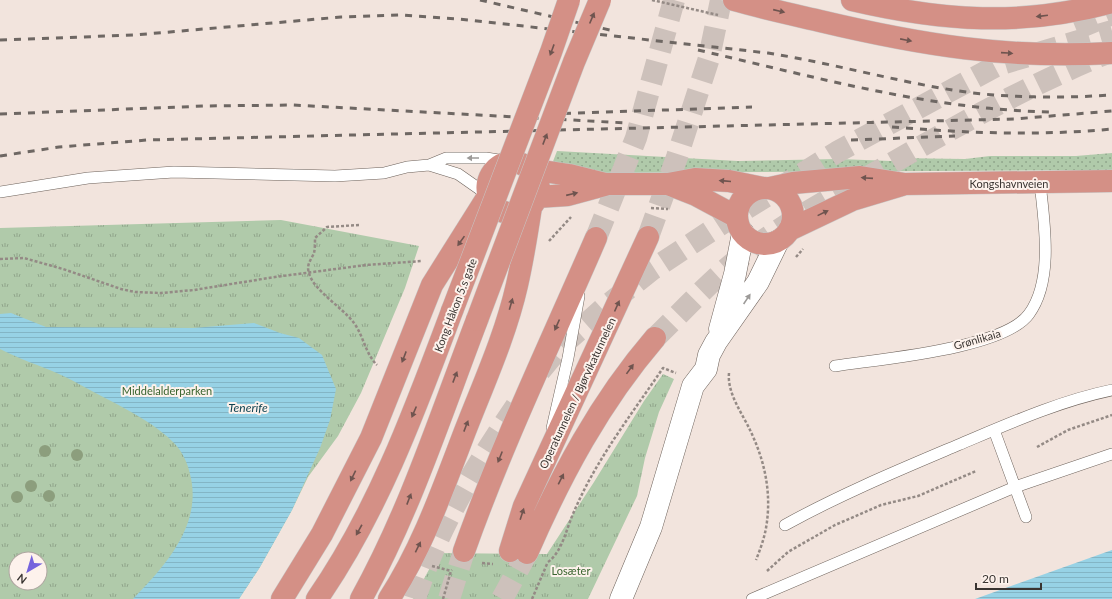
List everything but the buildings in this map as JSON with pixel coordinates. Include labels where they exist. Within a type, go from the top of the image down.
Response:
[{"type":"highway","name":"Kong Håkon 5.s gate","points":[[317,599],[345,554],[378,494],[417,404],[551,52],[569,0]]},
{"type":"highway","points":[[361,599],[382,560],[402,514],[574,62],[600,0]]},
{"type":"highway","points":[[734,0],[882,36],[937,46],[1036,55],[1112,53]]},
{"type":"highway","points":[[852,0],[920,14],[970,19],[1044,16],[1112,2]]},
{"type":"highway","points":[[282,599],[322,534],[372,438],[432,286],[488,196],[488,184],[492,173],[500,165],[521,165],[538,182],[517,285],[505,325],[440,494],[419,544],[389,599]]},
{"type":"highway","name":"Kongshavnveien","points":[[521,165],[605,184],[668,184],[696,179],[728,181],[766,188],[800,182],[860,177],[905,184],[1112,181]]},
{"type":"highway","name":"Kongshavnveien","points":[[534,202],[568,195],[605,184]]},
{"type":"highway","name":"Kongshavnveien","points":[[668,184],[696,195],[740,225]]},
{"type":"highway","name":"Kongshavnveien","points":[[783,236],[852,200],[905,184]]},
{"type":"highway","points":[[766,188],[784,196],[790,204],[793,215],[783,236],[768,244],[750,240],[740,225],[737,210],[744,197],[756,189],[766,188]]},
{"type":"highway","points":[[488,196],[498,209],[509,214],[521,213],[534,202]]},
{"type":"highway","name":"Operatunnelen / Bjørvikatunnelen","points":[[648,237],[524,506],[518,552],[546,510],[574,453],[593,422],[634,363],[655,338]]},
{"type":"highway","points":[[464,551],[477,515],[528,390],[596,238]]},
{"type":"street","points":[[716,342],[735,274],[740,225]]},
{"type":"street","points":[[621,599],[651,527],[693,386],[706,369],[709,356],[716,342],[758,282],[783,236]]},
{"type":"lane","points":[[0,192],[88,178],[174,172],[335,176],[384,173],[407,167],[428,165],[446,158],[486,158],[521,165]]},
{"type":"lane","points":[[428,165],[458,174],[488,196]]},
{"type":"lane","name":"Grønlikaia","points":[[835,366],[927,353],[986,339],[1002,333],[1019,323],[1029,314],[1035,302],[1045,269],[1046,249],[1040,183]]},
{"type":"lane","points":[[546,460],[554,415],[568,358],[583,268]]},
{"type":"lane","points":[[785,525],[868,483],[994,430],[1052,408],[1112,390]]},
{"type":"lane","points":[[994,430],[1026,517]]},
{"type":"lane","points":[[752,599],[1015,487],[1112,454]]},
{"type":"path","points":[[644,207],[670,209]]},
{"type":"path","points":[[548,242],[574,215]]},
{"type":"path","points":[[359,225],[327,228],[315,238],[314,252],[309,262],[309,273],[314,284],[354,323],[362,337],[367,353],[379,367],[382,360]]},
{"type":"path","points":[[792,263],[808,244]]},
{"type":"path","points":[[0,259],[9,257],[30,260],[63,269],[107,286],[135,292],[161,293],[194,290],[275,276],[366,265],[420,261],[417,268]]},
{"type":"path","points":[[730,369],[729,376],[733,396],[762,456],[766,476],[768,498],[766,528],[756,560]]},
{"type":"path","points":[[1037,446],[1068,430],[1112,415]]},
{"type":"path","points":[[767,571],[793,548],[835,525],[881,505],[918,496],[976,471]]},
{"type":"path","points":[[532,599],[548,562]]},
{"type":"path","points":[[432,566],[451,570]]},
{"type":"green space","points":[[557,151],[738,161],[839,159],[891,161],[896,158],[965,159],[990,156],[1076,156],[1112,153],[1112,170],[604,173],[552,164]]},
{"type":"green space","name":"Middelalderparken","points":[[281,220],[419,246],[405,288],[361,393],[338,436],[308,477],[292,510],[260,567],[239,599],[0,599],[0,228]]},
{"type":"green space","name":"Losæter","points":[[663,374],[674,379],[659,412],[645,458],[637,496],[588,599],[413,599],[438,553],[547,554],[644,401]]},
{"type":"water","name":"Tenerife","points":[[11,313],[46,327],[193,328],[254,323],[280,333],[299,338],[322,355],[336,389],[330,420],[320,448],[292,510],[260,567],[239,599],[133,599],[169,558],[186,527],[191,510],[193,492],[186,462],[180,450],[168,437],[125,408],[65,377],[0,349],[0,314]]},
{"type":"water","points":[[1112,550],[1112,599],[975,599]]},
{"type":"tunnel","points":[[596,238],[636,138],[674,0]]},
{"type":"tunnel","points":[[648,237],[677,157],[709,58],[721,0]]},
{"type":"tunnel","points":[[1076,29],[1112,14]]},
{"type":"tunnel","points":[[540,371],[559,348],[605,307],[653,269],[723,223],[837,152],[998,65],[1112,31]]},
{"type":"tunnel","points":[[655,338],[731,265],[795,219],[994,106],[1021,92],[1105,54]]},
{"type":"tunnel","points":[[415,599],[434,548],[458,499],[516,406]]},
{"type":"tunnel","points":[[449,599],[464,551]]},
{"type":"tunnel","points":[[502,599],[527,553]]},
{"type":"railway","points":[[480,0],[614,31]]},
{"type":"railway","points":[[0,40],[135,35],[341,17],[400,15],[459,19],[768,53],[973,93],[1042,97],[1112,95]]},
{"type":"railway","points":[[698,50],[830,81],[918,99],[1007,110],[1052,112]]},
{"type":"railway","points":[[0,114],[205,106],[292,105],[627,123]]},
{"type":"railway","points":[[550,114],[752,107]]},
{"type":"railway","points":[[0,156],[59,147],[147,140],[1014,119],[1112,111]]},
{"type":"railway","points":[[892,127],[1002,133],[1112,129]]},
{"type":"railway","points":[[851,140],[955,136]]}]
